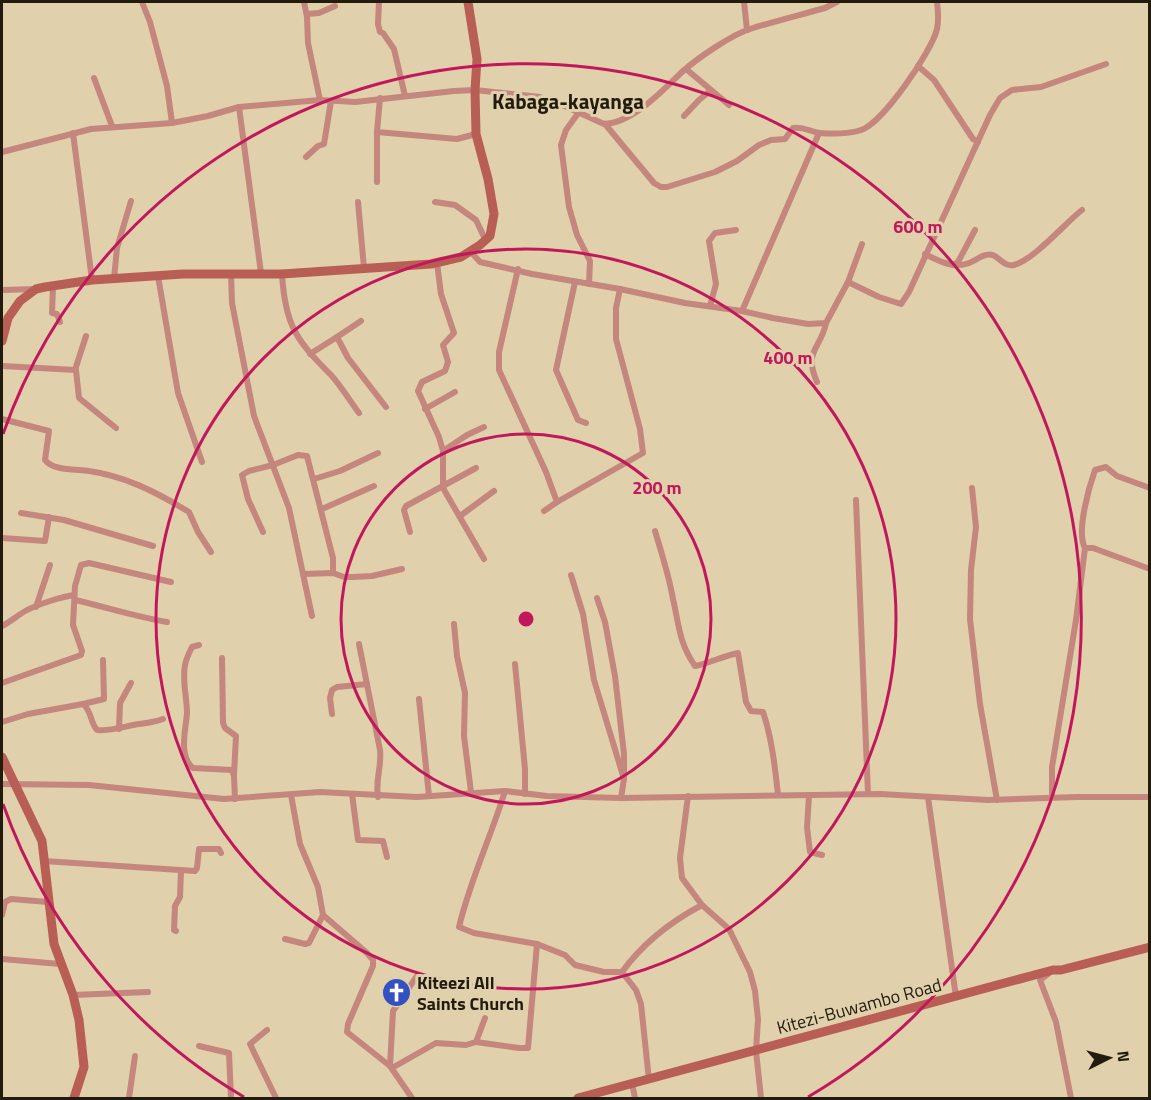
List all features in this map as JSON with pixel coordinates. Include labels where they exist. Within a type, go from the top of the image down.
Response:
[{"type":"street","points":[[142,2],[150,21],[167,86],[172,123]]},
{"type":"street","points":[[304,2],[307,14],[308,43],[320,100]]},
{"type":"street","points":[[380,2],[378,24],[380,32],[394,49],[405,96]]},
{"type":"street","points":[[2,290],[36,289],[92,280],[231,273],[282,274],[437,263],[461,257],[490,236],[494,203],[476,134],[477,59],[468,2]]},
{"type":"street","points":[[744,2],[747,30]]},
{"type":"street","points":[[605,124],[630,116],[655,98],[701,57],[747,30],[819,10],[837,2]]},
{"type":"street","points":[[2,152],[73,133],[112,126],[172,123],[239,107],[320,100],[355,102],[434,92],[475,90],[540,97],[605,124],[654,183],[661,187],[676,185],[728,167],[759,145],[771,140],[785,139],[793,128],[802,127],[819,133],[856,131],[873,124],[888,109],[918,66],[937,29],[937,2]]},
{"type":"street","points":[[307,14],[320,13],[335,6]]},
{"type":"street","points":[[848,282],[879,297],[901,304],[909,292],[996,103],[1005,93],[1017,89],[1041,87],[1106,64]]},
{"type":"street","points":[[918,66],[934,80],[973,139],[978,142]]},
{"type":"street","points":[[686,69],[729,105]]},
{"type":"street","points":[[94,78],[112,126]]},
{"type":"street","points":[[684,116],[710,91]]},
{"type":"street","points":[[377,182],[380,98]]},
{"type":"street","points":[[306,157],[318,146],[324,144],[331,101]]},
{"type":"street","points":[[239,107],[261,273]]},
{"type":"street","points":[[579,112],[566,130],[561,145],[569,207],[577,234],[590,261],[589,284]]},
{"type":"street","points":[[377,132],[456,139],[476,134]]},
{"type":"street","points":[[73,133],[92,280]]},
{"type":"street","points":[[742,311],[819,133]]},
{"type":"street","points":[[114,279],[117,248],[130,201]]},
{"type":"street","points":[[358,202],[364,268]]},
{"type":"street","points":[[435,202],[455,205],[476,219],[485,239]]},
{"type":"street","points":[[925,254],[952,265],[970,263],[987,254],[992,254],[1007,265],[1020,262],[1052,238],[1067,221],[1082,210]]},
{"type":"street","points":[[710,306],[716,284],[709,240],[715,233],[736,230]]},
{"type":"street","points":[[952,265],[958,262],[975,230]]},
{"type":"street","points":[[817,382],[811,358],[813,350],[848,282],[862,244]]},
{"type":"street","points":[[470,251],[480,262],[575,282],[808,324],[826,323]]},
{"type":"street","points":[[437,263],[441,294],[454,333],[443,345],[448,362],[445,371],[422,382],[418,391],[439,437],[443,452],[443,488],[484,559]]},
{"type":"street","points":[[518,269],[499,351],[499,370],[546,472],[557,502]]},
{"type":"street","points":[[231,273],[232,303],[250,400],[257,426],[289,508],[312,616]]},
{"type":"street","points":[[282,274],[290,323],[300,341],[323,370],[330,374],[359,413]]},
{"type":"street","points":[[158,276],[178,393],[202,462]]},
{"type":"street","points":[[575,282],[556,370],[578,420],[586,423]]},
{"type":"street","points":[[53,286],[52,313],[57,314],[60,322]]},
{"type":"street","points":[[2,342],[9,318],[20,301],[36,289]]},
{"type":"street","points":[[544,511],[643,453],[640,429],[616,339],[616,308],[620,289]]},
{"type":"street","points":[[310,354],[362,321]]},
{"type":"street","points":[[86,336],[75,370],[79,398],[116,428]]},
{"type":"street","points":[[337,337],[348,358],[386,407]]},
{"type":"street","points":[[2,366],[75,370]]},
{"type":"street","points":[[425,410],[455,392]]},
{"type":"street","points":[[2,419],[49,431],[45,460],[50,465],[127,479],[189,512],[211,552]]},
{"type":"street","points":[[443,452],[467,435],[484,427]]},
{"type":"street","points":[[314,479],[340,471],[378,453]]},
{"type":"street","points":[[263,532],[248,499],[243,475],[249,471],[304,455],[309,459],[322,509],[333,558],[333,573]]},
{"type":"street","points":[[1052,797],[1052,767],[1076,620],[1085,548],[1081,541],[1083,520],[1091,480],[1095,470],[1106,466],[1117,476],[1149,488]]},
{"type":"street","points":[[410,532],[404,510],[406,506],[414,500],[443,488],[476,468]]},
{"type":"street","points":[[322,509],[374,486]]},
{"type":"street","points":[[972,488],[976,527],[971,570],[970,619],[980,704],[997,800]]},
{"type":"street","points":[[460,516],[494,491]]},
{"type":"street","points":[[856,500],[868,794]]},
{"type":"street","points":[[21,513],[49,517],[153,546]]},
{"type":"street","points":[[2,538],[45,541],[49,517]]},
{"type":"street","points":[[655,531],[673,598],[680,638],[695,666],[738,653],[747,702],[752,711],[763,712],[766,721],[774,756],[778,795]]},
{"type":"street","points":[[1085,548],[1093,548],[1149,569]]},
{"type":"street","points":[[2,683],[81,655],[82,651],[73,624],[74,598],[81,564],[87,563],[171,582]]},
{"type":"street","points":[[36,607],[50,565]]},
{"type":"street","points":[[303,574],[333,573],[353,577],[372,576],[402,569]]},
{"type":"street","points":[[571,575],[583,614],[594,680],[624,779]]},
{"type":"street","points":[[2,627],[26,611],[62,597],[74,598],[137,617],[167,622]]},
{"type":"street","points":[[597,598],[605,622],[615,676],[624,754],[621,798]]},
{"type":"street","points":[[454,624],[457,656],[465,693],[464,736],[471,792]]},
{"type":"street","points":[[359,644],[380,750],[378,796]]},
{"type":"street","points":[[199,645],[192,647],[185,666],[187,714],[183,730],[186,759],[193,768],[232,770],[234,776]]},
{"type":"street","points":[[222,658],[223,723],[225,728],[236,736],[235,799]]},
{"type":"street","points":[[2,722],[28,714],[104,699],[103,660]]},
{"type":"street","points":[[515,664],[525,769],[525,794]]},
{"type":"street","points":[[119,729],[120,703],[132,683]]},
{"type":"street","points":[[332,714],[330,694],[332,690],[337,687],[367,684]]},
{"type":"street","points":[[419,699],[429,796]]},
{"type":"street","points":[[83,704],[89,711],[95,729],[119,729],[154,723],[163,719]]},
{"type":"street","points":[[2,757],[42,841],[54,944],[74,995],[84,1067],[74,1098]]},
{"type":"street","points":[[2,784],[89,785],[235,799],[320,792],[378,796],[429,796],[505,791],[621,798],[868,794],[997,800],[1052,797],[1149,797]]},
{"type":"street","points":[[505,791],[470,884],[459,927],[474,933],[537,944],[566,955],[575,965],[604,972],[622,972]]},
{"type":"street","points":[[352,794],[358,840],[383,841],[387,857]]},
{"type":"street","points":[[285,939],[309,943],[323,915],[318,887],[300,844],[291,795]]},
{"type":"street","points":[[688,796],[680,858],[682,878],[702,905],[729,929],[750,972],[756,991],[758,1019],[756,1051],[760,1098]]},
{"type":"street","points":[[809,796],[808,842],[810,852],[822,855]]},
{"type":"street","points":[[928,797],[956,997]]},
{"type":"street","points":[[44,861],[181,871],[197,870],[200,848],[219,849],[221,853]]},
{"type":"street","points":[[176,931],[173,914],[180,897],[181,871]]},
{"type":"street","points":[[2,915],[5,902],[11,899],[48,902]]},
{"type":"street","points":[[622,972],[652,937],[702,905]]},
{"type":"street","points":[[323,915],[373,960],[373,966],[348,1024],[347,1032],[391,1067],[412,1098]]},
{"type":"street","points":[[391,1067],[436,1043],[466,1045],[476,1042],[519,1048],[528,1047],[537,944]]},
{"type":"street","name":"Kitezi-Buwambo Road","points":[[578,1098],[1053,970],[1061,970],[1149,947]]},
{"type":"street","points":[[2,959],[60,964]]},
{"type":"street","points":[[1053,970],[1040,980],[1056,1022],[1071,1098]]},
{"type":"street","points":[[622,972],[636,990],[641,1004],[649,1080]]},
{"type":"street","points":[[391,1067],[393,1011],[417,976]]},
{"type":"street","points":[[74,995],[148,992]]},
{"type":"street","points":[[476,1042],[485,1018]]},
{"type":"street","points":[[267,1030],[250,1044],[276,1098]]},
{"type":"street","points":[[199,1046],[229,1053],[231,1098]]},
{"type":"street","points":[[129,1098],[135,1056]]},
{"type":"street","points":[[632,1083],[635,1098]]},
{"type":"place","name":"Kiteezi All Saints Church","points":[[396,992]]},
{"type":"district","name":"Kabaga-kayanga","points":[[568,101]]}]
